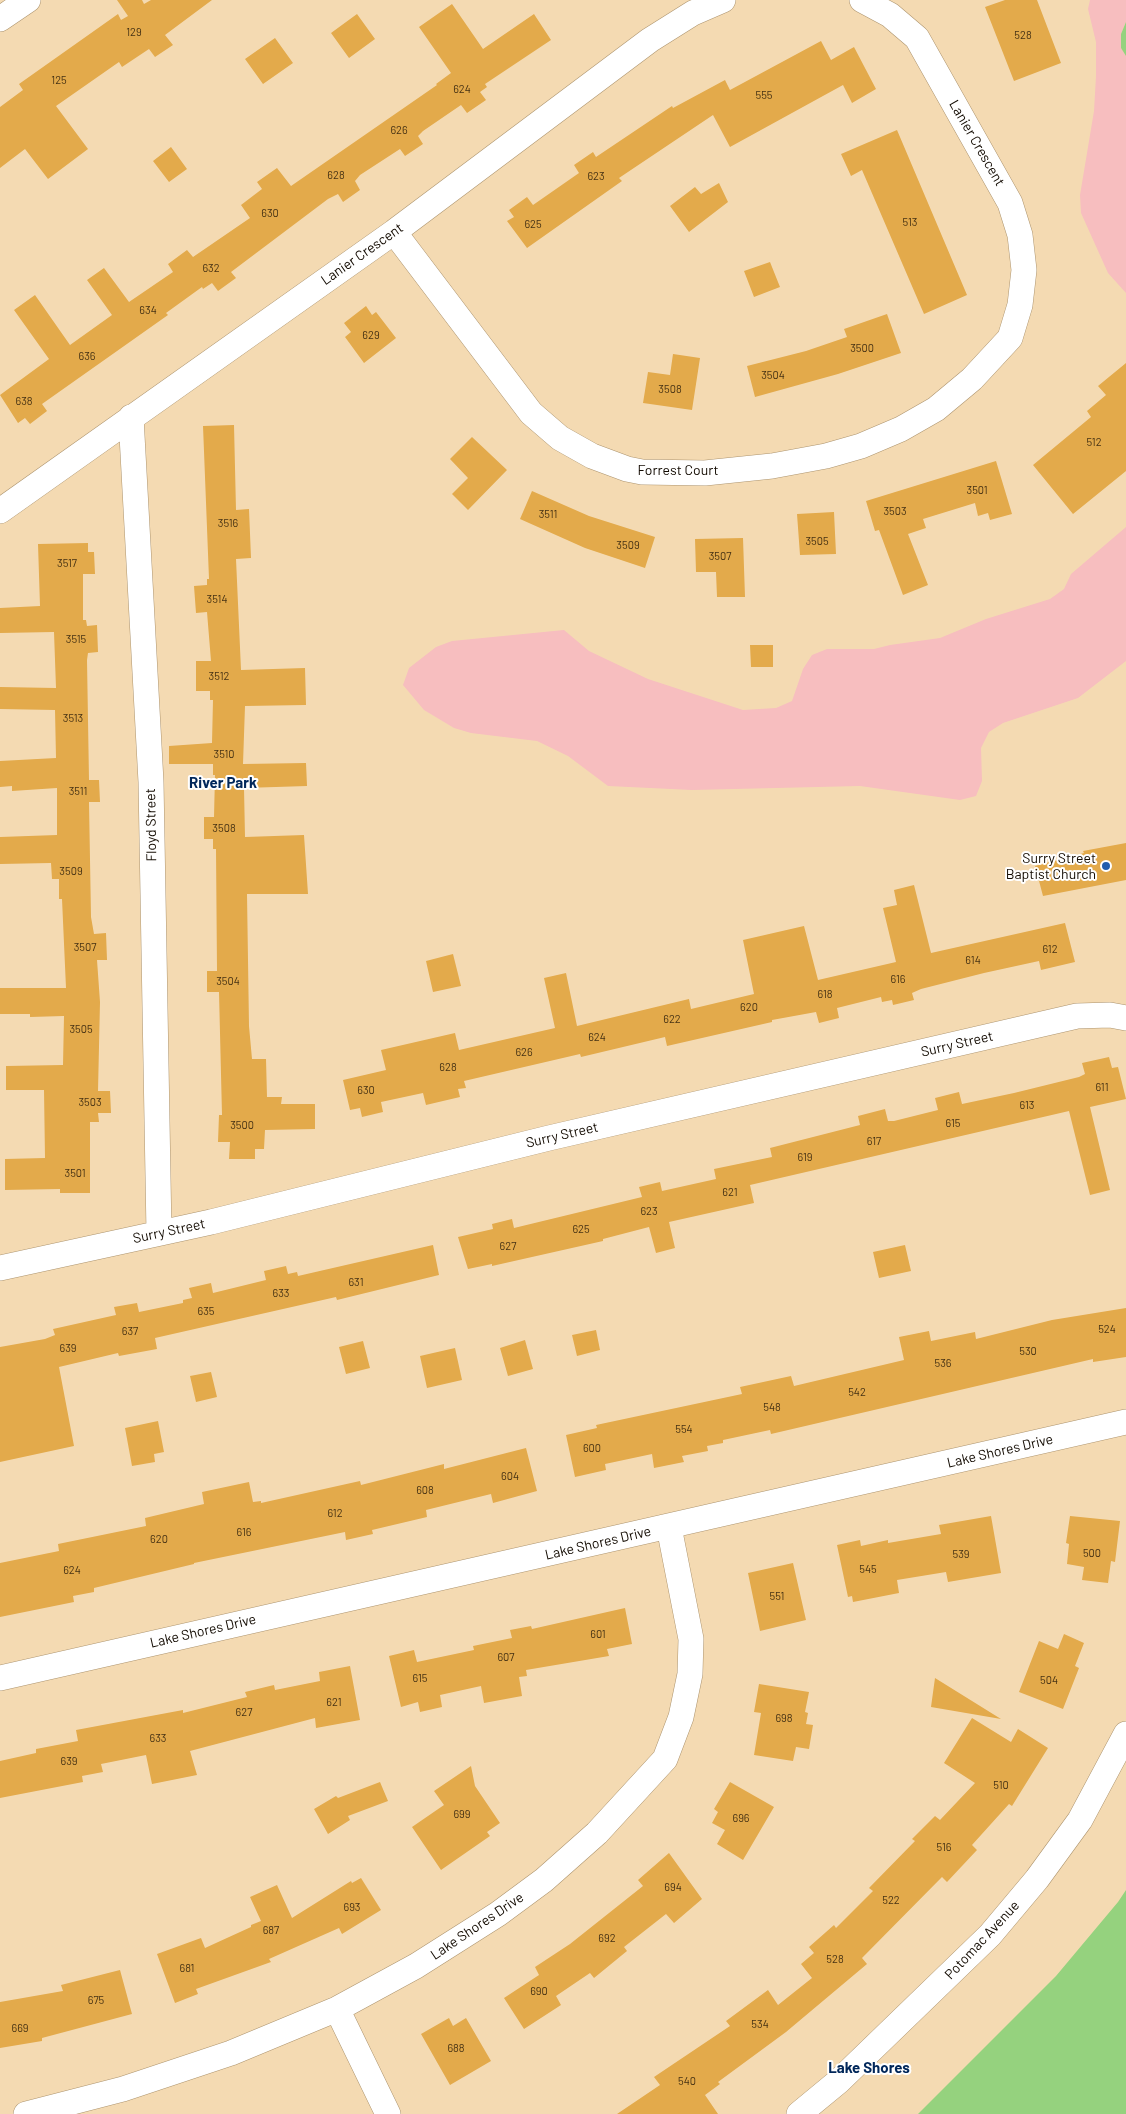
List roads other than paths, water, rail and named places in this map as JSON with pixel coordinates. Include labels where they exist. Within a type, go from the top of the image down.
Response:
[{"type":"street","points":[[0,19],[28,0]]},
{"type":"street","name":"Lanier Crescent","points":[[0,511],[394,232],[650,40],[693,13],[723,0]]},
{"type":"street","name":"Lanier Crescent","points":[[862,0],[890,15],[917,38],[1010,202],[1020,236],[1024,270],[1020,305],[1016,320]]},
{"type":"street","name":"Forrest Court","points":[[394,232],[532,414],[560,438],[592,456],[627,469],[642,472],[705,473],[772,466],[861,446],[901,429],[936,408],[972,380],[1010,338],[1016,320]]},
{"type":"street","name":"Floyd Street","points":[[131,417],[150,782],[160,1233]]},
{"type":"street","name":"Surry Street","points":[[0,1268],[160,1233],[549,1138],[1077,1016],[1110,1015],[1126,1018]]},
{"type":"street","name":"Lake Shores Drive","points":[[0,1678],[1126,1422]]},
{"type":"street","name":"Lake Shores Drive","points":[[26,2114],[123,2089],[222,2056],[337,2008],[416,1966],[498,1914],[544,1880],[598,1833],[665,1759],[681,1717],[690,1674],[691,1639],[669,1527]]},
{"type":"street","name":"Potomac Avenue","points":[[799,2114],[839,2081],[990,1936],[1038,1880],[1080,1820],[1126,1734]]},
{"type":"street","points":[[337,2008],[388,2114]]},
{"type":"place","name":"Surry Street Baptist Church","points":[[1106,866]]},
{"type":"district","name":"River Park","points":[[223,783]]},
{"type":"district","name":"Lake Shores","points":[[869,2068]]}]
